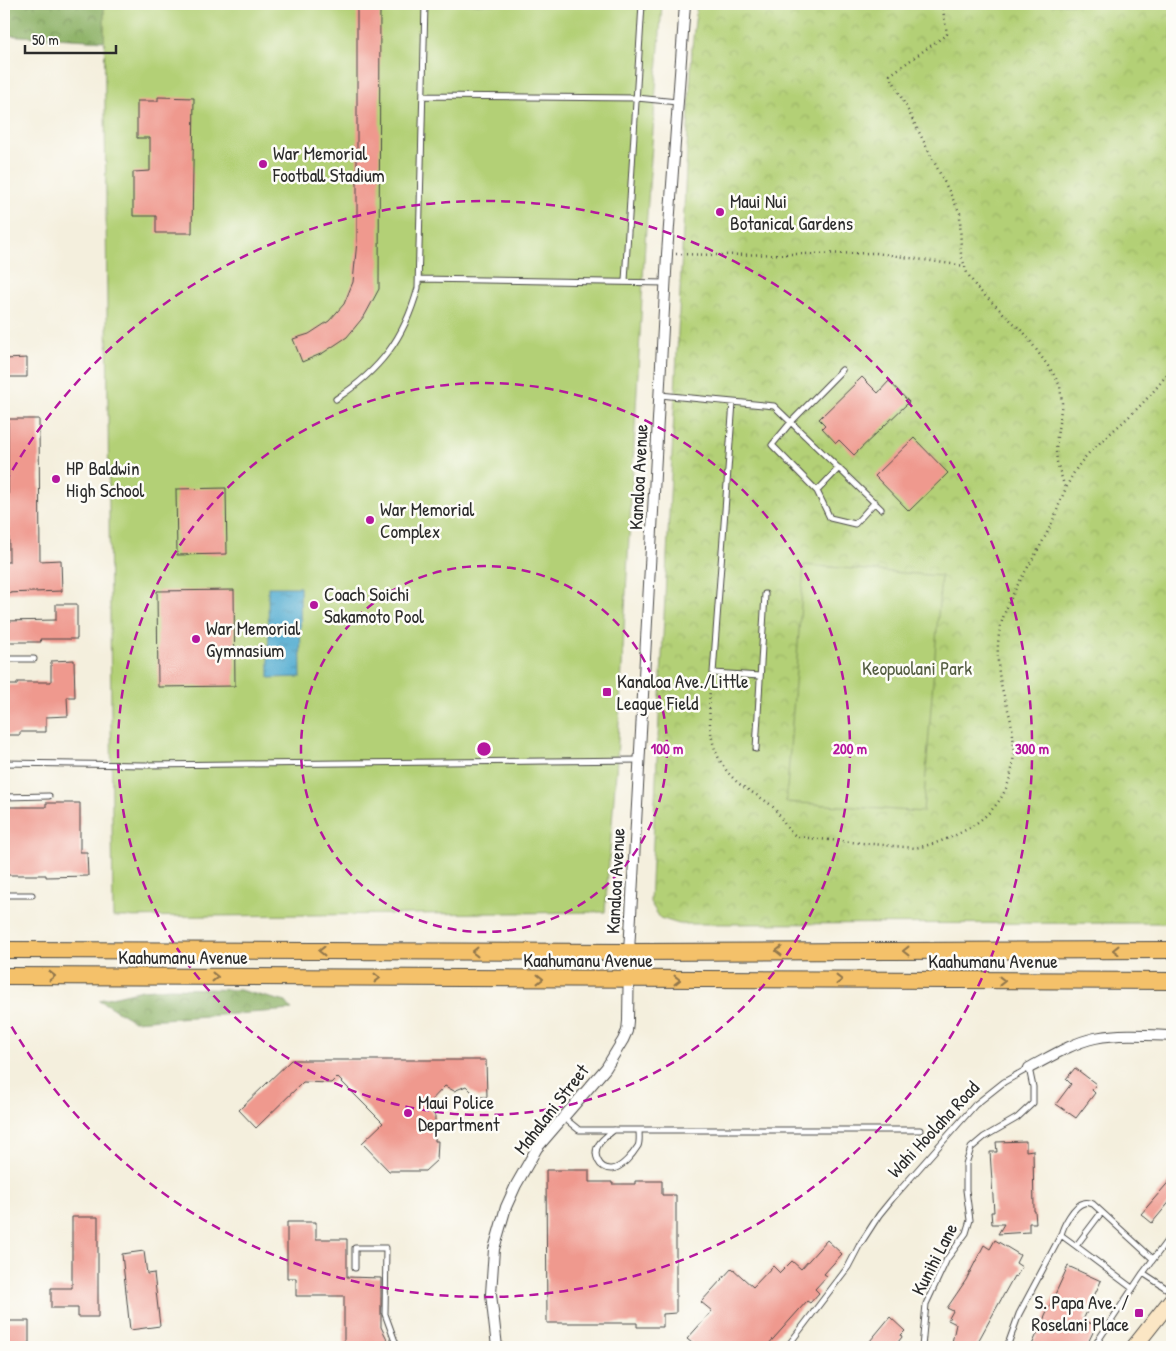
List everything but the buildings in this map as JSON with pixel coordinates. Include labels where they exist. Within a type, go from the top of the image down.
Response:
[{"type":"main road","name":"Kaahumanu Avenue","points":[[4,950],[628,952],[1172,950]]},
{"type":"main road","name":"Kaahumanu Avenue","points":[[4,976],[1172,981]]},
{"type":"street","name":"Kanaloa Avenue","points":[[628,952],[667,254],[685,4]]},
{"type":"street","name":"Mahalani Street","points":[[497,1347],[491,1294],[494,1249],[506,1207],[537,1148],[606,1068],[623,1040],[628,1021],[628,952]]},
{"type":"street","name":"Wahi Hoolaha Road","points":[[1029,1068],[1094,1038],[1120,1035],[1172,1036]]},
{"type":"street","points":[[1134,1347],[1172,1299]]},
{"type":"lane","points":[[336,399],[369,375],[395,344],[412,308],[419,279],[425,4]]},
{"type":"lane","points":[[626,281],[642,4]]},
{"type":"lane","points":[[423,96],[637,98],[677,102]]},
{"type":"lane","points":[[419,279],[666,283]]},
{"type":"lane","points":[[842,370],[790,422],[772,445],[817,491],[830,518],[855,524],[875,502]]},
{"type":"lane","points":[[660,395],[774,406],[881,509]]},
{"type":"lane","points":[[733,402],[713,673],[760,676]]},
{"type":"lane","points":[[817,491],[839,468]]},
{"type":"lane","points":[[756,749],[765,594]]},
{"type":"lane","points":[[4,658],[34,659]]},
{"type":"lane","points":[[4,763],[144,765],[640,760]]},
{"type":"lane","points":[[4,796],[49,796]]},
{"type":"lane","points":[[4,895],[32,894]]},
{"type":"lane","name":"Wahi Hoolaha Road","points":[[787,1347],[848,1267],[879,1215],[892,1199],[975,1105],[1004,1082],[1029,1068]]},
{"type":"lane","name":"Kunihi Lane","points":[[922,1347],[926,1304],[947,1259],[966,1233],[970,1220],[966,1190],[966,1164],[971,1148],[984,1137],[1017,1118],[1033,1103],[1033,1087],[1029,1068]]},
{"type":"lane","points":[[563,1117],[579,1130],[920,1130]]},
{"type":"lane","points":[[614,1130],[598,1144],[596,1153],[597,1161],[602,1166],[611,1169],[621,1166],[638,1145],[639,1130]]},
{"type":"lane","points":[[1007,1347],[1020,1314],[1061,1236],[1064,1225],[1078,1206],[1085,1202],[1092,1204],[1153,1259]]},
{"type":"lane","points":[[1076,1246],[1102,1213]]},
{"type":"lane","points":[[1095,1345],[1142,1272],[1172,1234]]},
{"type":"lane","points":[[1061,1236],[1132,1288]]},
{"type":"lane","points":[[355,1268],[355,1248],[386,1248],[386,1314],[397,1347]]},
{"type":"lane","points":[[1142,1272],[1172,1292]]},
{"type":"path","points":[[942,4],[947,34],[890,75],[960,213],[961,255],[967,273],[977,288],[1025,334],[1060,386],[1062,403],[1056,451],[1057,462],[1065,488]]},
{"type":"path","points":[[667,254],[717,256],[813,253],[876,254],[964,266]]},
{"type":"path","points":[[710,683],[709,723],[716,752],[736,780],[772,805],[790,833],[798,837],[915,848],[931,845],[958,834],[974,824],[991,810],[1001,797],[1010,777],[1014,756],[1013,731],[999,673],[998,648],[1002,622],[1009,603],[1056,514],[1065,488],[1079,464],[1160,386],[1172,367]]},
{"type":"green space","points":[[4,4],[104,4],[105,41],[4,35]]},
{"type":"green space","name":"War Memorial Complex","points":[[104,4],[662,4],[645,243],[617,759],[605,912],[113,917]]},
{"type":"green space","name":"Keopuolani Park","points":[[697,4],[1172,4],[1172,923],[679,924],[660,918],[650,902],[692,47]]},
{"type":"green space","points":[[804,565],[941,576],[923,812],[786,802]]},
{"type":"green space","points":[[170,988],[239,990],[286,1002],[292,1010],[134,1021],[99,1000],[142,990]]},
{"type":"water","points":[[268,587],[300,587],[301,677],[269,678]]},
{"type":"place","name":"War Memorial Football Stadium","points":[[263,164]]},
{"type":"place","name":"Maui Nui Botanical Gardens","points":[[720,212]]},
{"type":"place","name":"HP Baldwin High School","points":[[56,479]]},
{"type":"place","name":"War Memorial Complex","points":[[370,520]]},
{"type":"place","name":"Coach Soichi Sakamoto Pool","points":[[314,605]]},
{"type":"place","name":"War Memorial Gymnasium","points":[[196,639]]},
{"type":"place","name":"Kanaloa Ave./Little League Field","points":[[607,692]]},
{"type":"place","name":"Maui Police Department","points":[[408,1113]]},
{"type":"place","name":"S. Papa Ave. / Roselani Place","points":[[1139,1313]]}]
